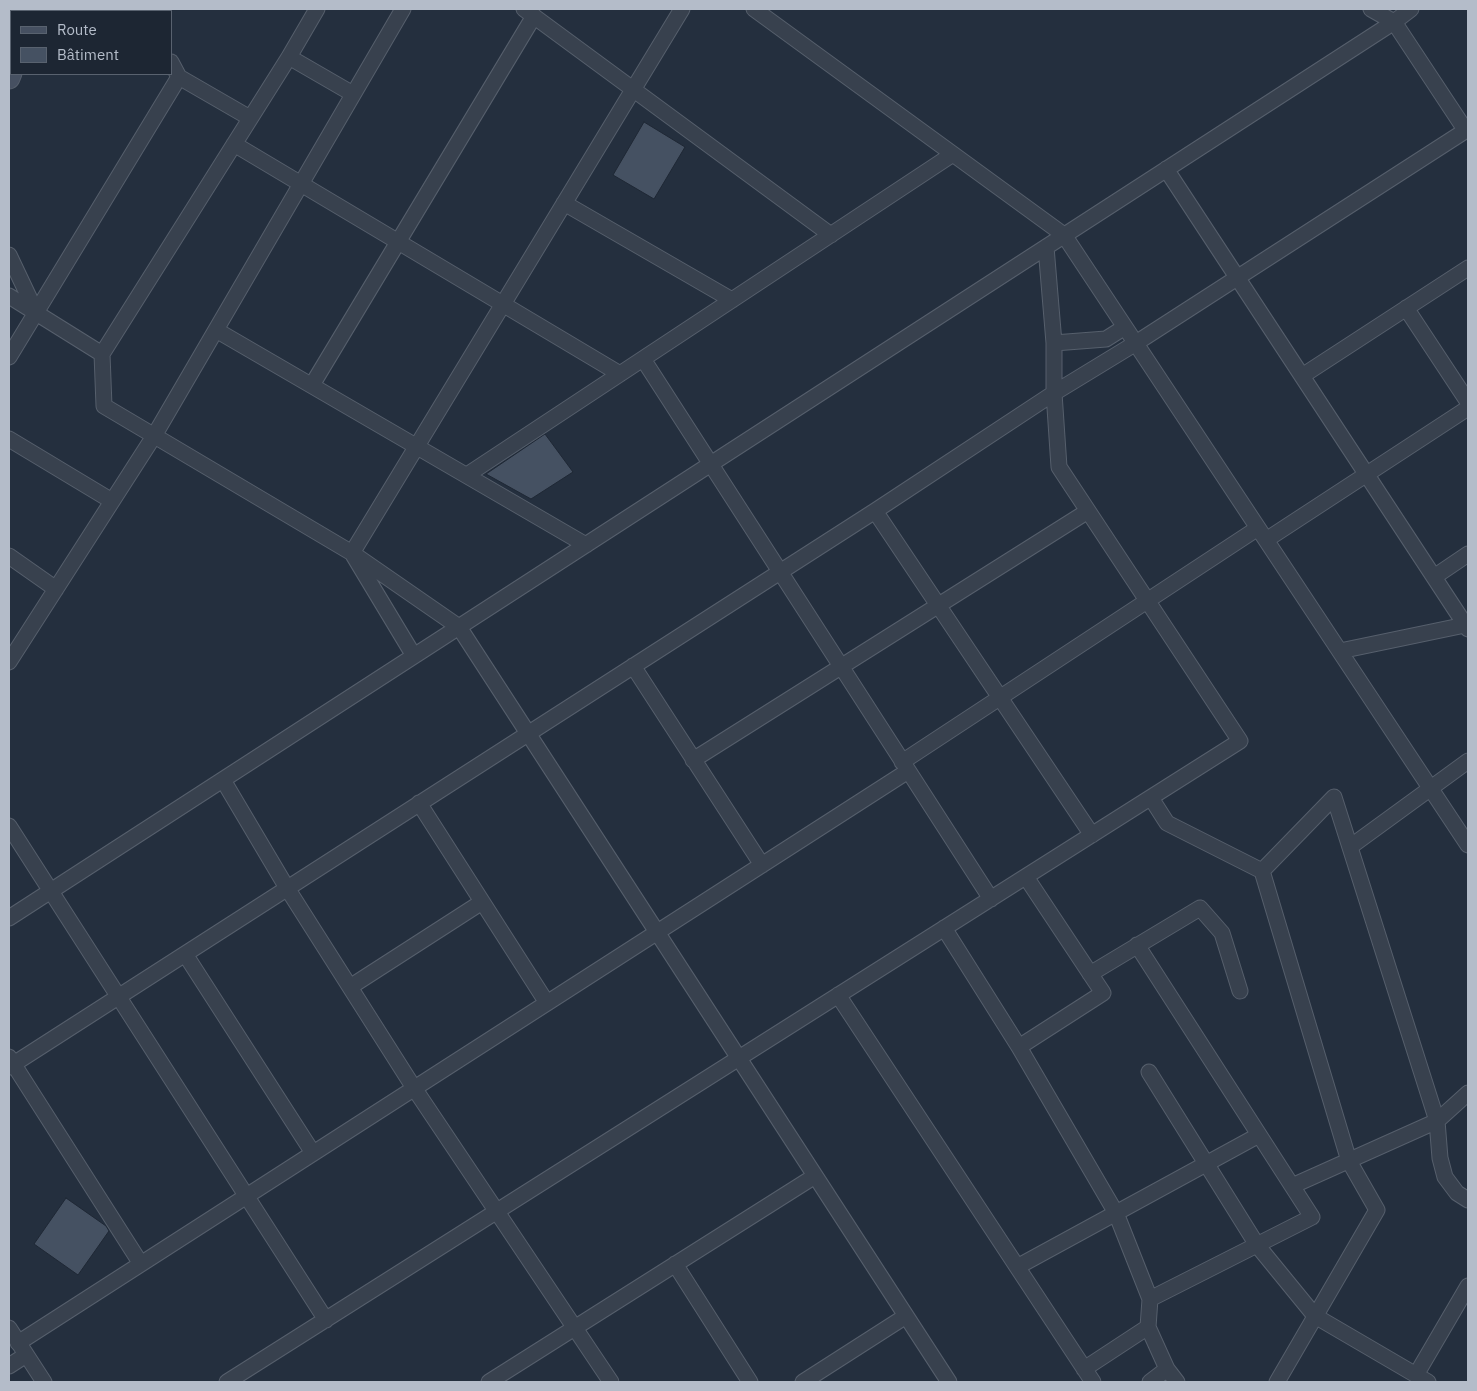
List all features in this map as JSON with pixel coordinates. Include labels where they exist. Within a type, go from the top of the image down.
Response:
[{"type":"street","points":[[317,9],[289,57],[102,354],[104,406],[352,553],[459,627],[949,1382]]},
{"type":"street","points":[[9,662],[154,436],[403,9]]},
{"type":"street","points":[[352,553],[682,9]]},
{"type":"street","points":[[754,9],[1064,235],[1468,845]]},
{"type":"street","points":[[141,1264],[10,1063],[118,997],[780,572],[1054,393],[1136,343],[1467,130],[1394,22],[1371,9]]},
{"type":"street","points":[[9,918],[1166,170],[1394,22],[1411,9]]},
{"type":"street","points":[[312,385],[398,242],[529,12],[831,235]]},
{"type":"street","points":[[289,57],[353,94]]},
{"type":"street","points":[[172,64],[179,77],[250,118]]},
{"type":"street","points":[[9,357],[179,77]]},
{"type":"street","points":[[234,144],[620,374]]},
{"type":"street","points":[[467,475],[953,154]]},
{"type":"street","points":[[1166,170],[1467,627],[1340,651]]},
{"type":"street","points":[[564,203],[732,300]]},
{"type":"street","points":[[227,1382],[1240,741],[1059,467],[1054,393],[1054,343],[1046,247]]},
{"type":"street","points":[[9,255],[36,312]]},
{"type":"street","points":[[1302,376],[1468,268]]},
{"type":"street","points":[[9,296],[102,354]]},
{"type":"street","points":[[1406,308],[1468,402]]},
{"type":"street","points":[[1054,343],[1106,339],[1125,327]]},
{"type":"street","points":[[216,330],[586,545]]},
{"type":"street","points":[[642,359],[990,899]]},
{"type":"street","points":[[9,1366],[22,1349],[141,1264],[762,865],[1000,698],[1147,601],[1366,474],[1468,408]]},
{"type":"street","points":[[9,439],[112,501]]},
{"type":"street","points":[[874,511],[1092,835]]},
{"type":"street","points":[[694,760],[1088,511]]},
{"type":"street","points":[[352,553],[414,656]]},
{"type":"street","points":[[1434,577],[1468,554]]},
{"type":"street","points":[[9,556],[56,589]]},
{"type":"street","points":[[633,666],[762,865]]},
{"type":"street","points":[[1350,847],[1468,760]]},
{"type":"street","points":[[223,780],[287,888],[414,1088],[611,1382]]},
{"type":"street","points":[[1262,870],[1334,797],[1437,1120],[1440,1158],[1445,1177],[1457,1193],[1468,1200]]},
{"type":"street","points":[[1151,798],[1167,823],[1262,870],[1348,1161],[1376,1210],[1277,1382]]},
{"type":"street","points":[[420,803],[547,1003]]},
{"type":"street","points":[[9,826],[326,1320]]},
{"type":"street","points":[[1018,1047],[1103,993],[1026,877]]},
{"type":"street","points":[[350,987],[482,902]]},
{"type":"street","points":[[1090,974],[1200,908],[1222,933],[1240,991]]},
{"type":"street","points":[[944,928],[1018,1047],[1116,1213],[1150,1300],[1148,1328],[1167,1369],[1177,1382]]},
{"type":"street","points":[[1137,945],[1312,1217],[1150,1300]]},
{"type":"street","points":[[185,954],[313,1153]]},
{"type":"street","points":[[838,995],[1093,1382]]},
{"type":"street","points":[[1148,1072],[1257,1245],[1315,1316],[1422,1379],[1468,1286]]},
{"type":"street","points":[[1292,1186],[1437,1120],[1468,1093]]},
{"type":"street","points":[[1017,1267],[1259,1135]]},
{"type":"street","points":[[489,1382],[815,1176]]},
{"type":"street","points":[[675,1264],[750,1382]]},
{"type":"street","points":[[803,1382],[906,1316]]},
{"type":"street","points":[[9,1328],[44,1382]]},
{"type":"street","points":[[1084,1369],[1148,1328]]},
{"type":"street","points":[[1150,1382],[1167,1369]]},
{"type":"building","points":[[644,122],[685,147],[654,199],[613,175]]},
{"type":"building","points":[[545,434],[573,472],[531,499],[486,474]]},
{"type":"building","points":[[66,1198],[106,1226],[109,1231],[78,1275],[34,1244]]}]
